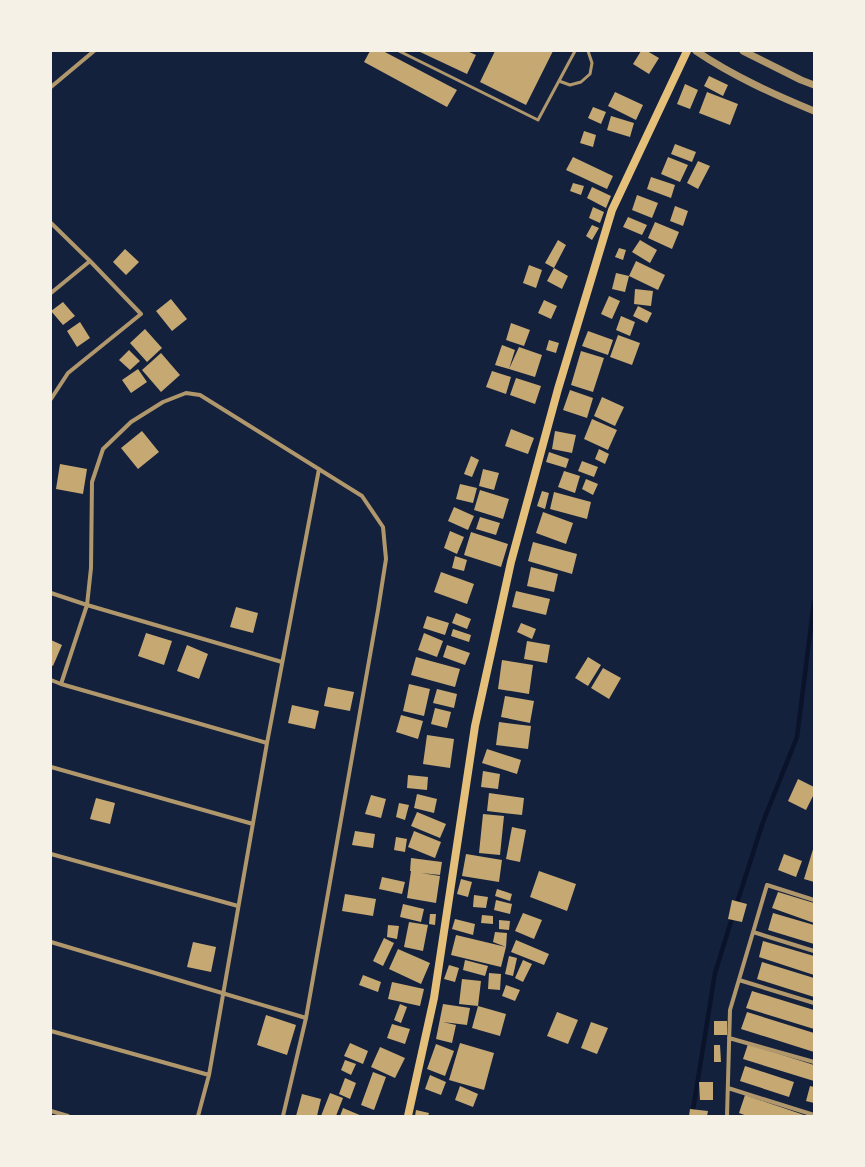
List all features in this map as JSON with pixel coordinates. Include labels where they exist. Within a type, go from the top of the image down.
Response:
[{"type":"main road","points":[[408,1116],[434,998],[475,726],[511,562],[558,389],[612,210],[684,52]]},
{"type":"street","points":[[51,87],[94,51]]},
{"type":"street","points":[[696,51],[747,81],[814,111]]},
{"type":"street","points":[[743,51],[814,85]]},
{"type":"street","points":[[51,223],[141,314],[68,373],[51,399]]},
{"type":"street","points":[[51,293],[90,261]]},
{"type":"street","points":[[61,684],[87,604],[91,568],[92,482],[103,449],[131,422],[163,402],[186,393],[200,395],[362,496],[383,527],[386,559],[306,1018],[283,1116]]},
{"type":"street","points":[[198,1116],[209,1075],[267,743],[319,469]]},
{"type":"street","points":[[51,593],[282,662]]},
{"type":"street","points":[[51,680],[267,743]]},
{"type":"street","points":[[51,767],[253,824]]},
{"type":"street","points":[[51,854],[238,906]]},
{"type":"street","points":[[727,1116],[730,1010],[767,885],[814,900]]},
{"type":"street","points":[[753,932],[814,950]]},
{"type":"street","points":[[51,942],[306,1018]]},
{"type":"street","points":[[739,980],[814,1003]]},
{"type":"street","points":[[51,1031],[209,1075]]},
{"type":"street","points":[[729,1038],[814,1062]]},
{"type":"street","points":[[728,1088],[814,1115]]},
{"type":"street","points":[[51,1111],[68,1116]]},
{"type":"lane","points":[[399,51],[538,120],[575,51]]},
{"type":"lane","points":[[559,81],[570,85],[581,82],[590,74],[592,62],[588,51]]},
{"type":"building","points":[[370,51],[383,51],[457,90],[447,107],[364,62]]},
{"type":"building","points":[[418,51],[467,51],[476,55],[467,74]]},
{"type":"building","points":[[495,51],[553,51],[526,105],[480,82]]},
{"type":"building","points":[[641,51],[647,51],[659,58],[649,74],[633,64]]},
{"type":"building","points":[[709,76],[728,85],[723,96],[704,86]]},
{"type":"building","points":[[685,84],[698,90],[690,109],[677,104]]},
{"type":"building","points":[[615,92],[643,105],[636,120],[608,106]]},
{"type":"building","points":[[707,92],[738,104],[730,125],[699,113]]},
{"type":"building","points":[[593,107],[606,112],[601,124],[588,118]]},
{"type":"building","points":[[611,116],[634,123],[630,137],[607,130]]},
{"type":"building","points":[[584,131],[596,135],[593,147],[580,143]]},
{"type":"building","points":[[675,144],[696,152],[692,162],[671,154]]},
{"type":"building","points":[[573,157],[613,176],[607,189],[566,170]]},
{"type":"building","points":[[668,157],[688,165],[680,182],[661,174]]},
{"type":"building","points":[[698,161],[710,166],[698,189],[687,183]]},
{"type":"building","points":[[651,177],[675,185],[671,198],[647,189]]},
{"type":"building","points":[[573,183],[584,186],[581,195],[570,191]]},
{"type":"building","points":[[592,187],[611,196],[606,208],[587,198]]},
{"type":"building","points":[[637,195],[658,203],[652,218],[632,210]]},
{"type":"building","points":[[675,206],[688,211],[683,226],[670,221]]},
{"type":"building","points":[[593,207],[604,212],[600,223],[589,218]]},
{"type":"building","points":[[628,217],[647,225],[642,235],[623,227]]},
{"type":"building","points":[[655,222],[679,232],[672,249],[648,238]]},
{"type":"building","points":[[592,225],[599,228],[592,240],[586,236]]},
{"type":"building","points":[[558,240],[566,245],[554,268],[545,263]]},
{"type":"building","points":[[640,240],[657,250],[650,263],[632,252]]},
{"type":"building","points":[[619,248],[626,250],[623,260],[615,257]]},
{"type":"building","points":[[125,249],[139,262],[126,275],[113,262]]},
{"type":"building","points":[[636,261],[665,275],[658,290],[629,276]]},
{"type":"building","points":[[529,265],[542,270],[536,288],[523,283]]},
{"type":"building","points":[[554,268],[568,276],[562,289],[547,281]]},
{"type":"building","points":[[616,273],[629,276],[625,292],[612,289]]},
{"type":"building","points":[[635,289],[653,291],[651,306],[634,304]]},
{"type":"building","points":[[609,296],[620,301],[612,319],[601,314]]},
{"type":"building","points":[[171,299],[187,319],[172,331],[156,311]]},
{"type":"building","points":[[544,300],[557,306],[551,319],[538,313]]},
{"type":"building","points":[[63,302],[75,316],[63,325],[51,311]]},
{"type":"building","points":[[638,306],[652,313],[647,323],[633,316]]},
{"type":"building","points":[[621,316],[635,322],[630,336],[616,330]]},
{"type":"building","points":[[80,322],[90,338],[77,347],[67,331]]},
{"type":"building","points":[[511,323],[530,330],[524,346],[506,340]]},
{"type":"building","points":[[145,329],[162,348],[147,362],[130,343]]},
{"type":"building","points":[[588,331],[613,340],[608,355],[582,346]]},
{"type":"building","points":[[618,335],[640,343],[632,365],[610,357]]},
{"type":"building","points":[[549,340],[559,343],[556,353],[546,350]]},
{"type":"building","points":[[502,345],[515,350],[509,369],[495,365]]},
{"type":"building","points":[[519,347],[542,355],[535,377],[509,369]]},
{"type":"building","points":[[129,350],[140,361],[130,370],[119,360]]},
{"type":"building","points":[[581,351],[604,358],[593,392],[571,385]]},
{"type":"building","points":[[161,353],[180,375],[161,392],[142,370]]},
{"type":"building","points":[[138,369],[147,382],[131,393],[122,380]]},
{"type":"building","points":[[492,371],[511,377],[506,394],[486,387]]},
{"type":"building","points":[[516,378],[541,386],[535,404],[510,395]]},
{"type":"building","points":[[570,390],[593,398],[587,418],[563,410]]},
{"type":"building","points":[[602,397],[624,407],[615,426],[594,416]]},
{"type":"building","points":[[592,419],[617,430],[608,450],[584,439]]},
{"type":"building","points":[[511,429],[534,438],[528,454],[505,446]]},
{"type":"building","points":[[142,431],[159,452],[138,469],[121,448]]},
{"type":"building","points":[[555,431],[576,435],[572,453],[552,449]]},
{"type":"building","points":[[599,449],[609,454],[605,464],[595,459]]},
{"type":"building","points":[[549,452],[569,459],[566,468],[546,462]]},
{"type":"building","points":[[471,456],[479,460],[472,477],[464,474]]},
{"type":"building","points":[[582,461],[598,467],[594,477],[578,471]]},
{"type":"building","points":[[60,464],[87,469],[83,494],[56,489]]},
{"type":"building","points":[[483,469],[499,473],[494,490],[479,486]]},
{"type":"building","points":[[564,471],[580,476],[575,493],[558,487]]},
{"type":"building","points":[[586,479],[598,484],[593,495],[582,489]]},
{"type":"building","points":[[460,484],[477,488],[473,503],[456,499]]},
{"type":"building","points":[[480,490],[509,499],[503,519],[474,510]]},
{"type":"building","points":[[542,491],[549,493],[545,509],[537,506]]},
{"type":"building","points":[[554,492],[591,502],[587,519],[550,509]]},
{"type":"building","points":[[454,507],[474,516],[468,530],[448,521]]},
{"type":"building","points":[[543,512],[573,523],[566,544],[536,533]]},
{"type":"building","points":[[480,517],[500,523],[496,535],[476,529]]},
{"type":"building","points":[[450,531],[464,537],[457,554],[444,548]]},
{"type":"building","points":[[471,532],[508,544],[501,567],[464,555]]},
{"type":"building","points":[[533,542],[577,554],[572,574],[528,561]]},
{"type":"building","points":[[455,556],[467,560],[464,571],[452,568]]},
{"type":"building","points":[[531,567],[558,574],[554,592],[527,586]]},
{"type":"building","points":[[441,572],[474,584],[467,604],[434,592]]},
{"type":"building","points":[[516,591],[550,599],[546,615],[512,607]]},
{"type":"building","points":[[236,607],[258,613],[253,633],[230,627]]},
{"type":"building","points":[[456,613],[471,619],[467,629],[452,623]]},
{"type":"building","points":[[427,616],[449,623],[445,635],[423,628]]},
{"type":"building","points":[[521,623],[536,629],[532,639],[517,632]]},
{"type":"building","points":[[453,629],[471,635],[469,642],[451,636]]},
{"type":"building","points":[[146,633],[172,641],[164,665],[138,656]]},
{"type":"building","points":[[424,633],[443,641],[437,657],[418,650]]},
{"type":"building","points":[[51,640],[62,645],[53,666],[51,665]]},
{"type":"building","points":[[527,641],[550,645],[547,663],[524,659]]},
{"type":"building","points":[[187,645],[208,654],[199,679],[177,671]]},
{"type":"building","points":[[447,645],[470,653],[465,665],[443,657]]},
{"type":"building","points":[[416,657],[460,669],[455,687],[411,675]]},
{"type":"building","points":[[588,657],[601,665],[588,686],[575,678]]},
{"type":"building","points":[[502,660],[533,665],[529,694],[498,689]]},
{"type":"building","points":[[603,668],[621,678],[609,699],[591,688]]},
{"type":"building","points":[[409,684],[430,689],[424,716],[403,711]]},
{"type":"building","points":[[328,687],[354,692],[350,711],[324,706]]},
{"type":"building","points":[[437,689],[457,694],[454,708],[433,703]]},
{"type":"building","points":[[505,696],[534,701],[530,723],[501,717]]},
{"type":"building","points":[[292,705],[319,711],[315,729],[288,723]]},
{"type":"building","points":[[435,708],[451,712],[447,728],[431,724]]},
{"type":"building","points":[[401,715],[423,721],[418,739],[396,732]]},
{"type":"building","points":[[499,722],[531,726],[528,749],[496,745]]},
{"type":"building","points":[[427,735],[454,739],[450,768],[423,764]]},
{"type":"building","points":[[487,749],[521,760],[517,774],[482,763]]},
{"type":"building","points":[[483,771],[500,774],[498,789],[481,787]]},
{"type":"building","points":[[408,775],[428,777],[427,790],[407,788]]},
{"type":"building","points":[[798,779],[814,787],[814,794],[806,810],[788,801]]},
{"type":"building","points":[[489,793],[524,798],[522,815],[487,811]]},
{"type":"building","points":[[417,794],[437,799],[434,813],[414,808]]},
{"type":"building","points":[[371,795],[386,799],[381,818],[365,814]]},
{"type":"building","points":[[96,798],[115,803],[110,824],[90,819]]},
{"type":"building","points":[[399,803],[409,805],[405,820],[396,817]]},
{"type":"building","points":[[417,812],[446,824],[440,838],[411,826]]},
{"type":"building","points":[[483,814],[504,816],[500,855],[479,853]]},
{"type":"building","points":[[512,827],[526,830],[520,862],[506,859]]},
{"type":"building","points":[[355,831],[375,834],[373,848],[352,845]]},
{"type":"building","points":[[414,831],[441,842],[435,858],[408,847]]},
{"type":"building","points":[[396,837],[407,839],[405,852],[394,850]]},
{"type":"building","points":[[814,846],[814,882],[804,879]]},
{"type":"building","points":[[466,854],[502,860],[499,882],[462,876]]},
{"type":"building","points":[[784,854],[802,861],[796,877],[778,870]]},
{"type":"building","points":[[411,858],[442,862],[440,875],[421,873],[440,876],[436,903],[407,898],[411,871]]},
{"type":"building","points":[[539,871],[576,884],[567,911],[530,897]]},
{"type":"building","points":[[382,877],[405,882],[402,894],[379,889]]},
{"type":"building","points":[[461,879],[472,882],[468,897],[457,894]]},
{"type":"building","points":[[497,889],[512,894],[510,901],[495,896]]},
{"type":"building","points":[[778,892],[814,903],[814,923],[772,908]]},
{"type":"building","points":[[345,894],[376,899],[373,916],[342,911]]},
{"type":"building","points":[[474,895],[488,897],[486,908],[473,907]]},
{"type":"building","points":[[496,900],[512,904],[510,914],[494,910]]},
{"type":"building","points":[[732,900],[747,904],[742,922],[728,919]]},
{"type":"building","points":[[403,904],[424,909],[421,922],[400,917]]},
{"type":"building","points":[[523,913],[542,920],[534,939],[515,931]]},
{"type":"building","points":[[773,913],[814,925],[814,944],[768,930]]},
{"type":"building","points":[[430,914],[436,914],[435,925],[429,924]]},
{"type":"building","points":[[482,915],[493,916],[493,924],[481,923]]},
{"type":"building","points":[[455,919],[475,924],[473,935],[452,929]]},
{"type":"building","points":[[499,920],[510,921],[509,930],[499,929]]},
{"type":"building","points":[[409,922],[428,925],[423,951],[404,947]]},
{"type":"building","points":[[388,925],[399,926],[397,939],[387,937]]},
{"type":"building","points":[[495,932],[507,933],[506,947],[493,942]]},
{"type":"building","points":[[456,935],[506,947],[501,967],[451,955]]},
{"type":"building","points":[[384,938],[394,943],[383,966],[373,961]]},
{"type":"building","points":[[516,940],[549,954],[544,965],[511,952]]},
{"type":"building","points":[[763,941],[814,956],[814,975],[759,957]]},
{"type":"building","points":[[193,942],[216,947],[211,972],[187,967]]},
{"type":"building","points":[[398,949],[430,963],[421,984],[389,969]]},
{"type":"building","points":[[509,956],[517,958],[513,976],[505,974]]},
{"type":"building","points":[[465,960],[488,966],[485,976],[463,970]]},
{"type":"building","points":[[523,960],[532,964],[523,982],[515,978]]},
{"type":"building","points":[[762,962],[814,978],[814,997],[757,979]]},
{"type":"building","points":[[449,965],[459,968],[455,982],[444,979]]},
{"type":"building","points":[[489,973],[501,974],[500,990],[488,989]]},
{"type":"building","points":[[363,975],[381,982],[378,992],[359,985]]},
{"type":"building","points":[[462,979],[481,981],[478,1006],[459,1004]]},
{"type":"building","points":[[392,982],[424,989],[420,1006],[388,999]]},
{"type":"building","points":[[506,985],[520,990],[515,1001],[502,996]]},
{"type":"building","points":[[752,991],[814,1010],[814,1029],[746,1008]]},
{"type":"building","points":[[400,1004],[407,1007],[401,1023],[394,1020]]},
{"type":"building","points":[[443,1004],[470,1008],[467,1025],[443,1022],[456,1025],[452,1043],[436,1039]]},
{"type":"building","points":[[478,1006],[506,1014],[500,1036],[472,1028]]},
{"type":"building","points":[[557,1012],[578,1020],[568,1044],[547,1036]]},
{"type":"building","points":[[747,1012],[814,1033],[814,1052],[741,1029]]},
{"type":"building","points":[[266,1015],[296,1025],[287,1055],[257,1045]]},
{"type":"building","points":[[714,1021],[727,1021],[727,1035],[714,1035]]},
{"type":"building","points":[[591,1022],[608,1028],[597,1054],[581,1048]]},
{"type":"building","points":[[392,1024],[410,1029],[405,1044],[387,1038]]},
{"type":"building","points":[[350,1043],[368,1051],[363,1064],[344,1056]]},
{"type":"building","points":[[460,1043],[494,1053],[484,1090],[449,1080]]},
{"type":"building","points":[[436,1044],[454,1051],[445,1076],[427,1069]]},
{"type":"building","points":[[748,1044],[814,1065],[814,1081],[743,1059]]},
{"type":"building","points":[[714,1045],[720,1045],[721,1062],[714,1062]]},
{"type":"building","points":[[380,1047],[405,1058],[395,1078],[371,1067]]},
{"type":"building","points":[[345,1060],[356,1064],[351,1075],[341,1070]]},
{"type":"building","points":[[745,1066],[794,1082],[789,1097],[740,1081]]},
{"type":"building","points":[[373,1072],[386,1077],[374,1110],[361,1105]]},
{"type":"building","points":[[430,1075],[446,1082],[441,1095],[425,1089]]},
{"type":"building","points":[[345,1078],[356,1083],[350,1099],[339,1094]]},
{"type":"building","points":[[699,1082],[713,1082],[713,1100],[700,1100]]},
{"type":"building","points":[[460,1086],[478,1094],[473,1107],[455,1100]]},
{"type":"building","points":[[810,1086],[814,1087],[814,1103],[806,1101]]},
{"type":"building","points":[[330,1093],[343,1098],[336,1116],[321,1116]]},
{"type":"building","points":[[302,1094],[321,1099],[317,1116],[296,1116]]},
{"type":"building","points":[[745,1095],[807,1116],[747,1116],[739,1113]]},
{"type":"building","points":[[343,1108],[362,1116],[340,1116]]},
{"type":"building","points":[[690,1109],[708,1111],[707,1116],[689,1116]]},
{"type":"building","points":[[416,1110],[429,1113],[428,1116],[415,1116]]},
{"type":"waterway","points":[[736,906],[763,822],[797,737],[814,602]]},
{"type":"waterway","points":[[692,1116],[715,973],[733,915]]}]
